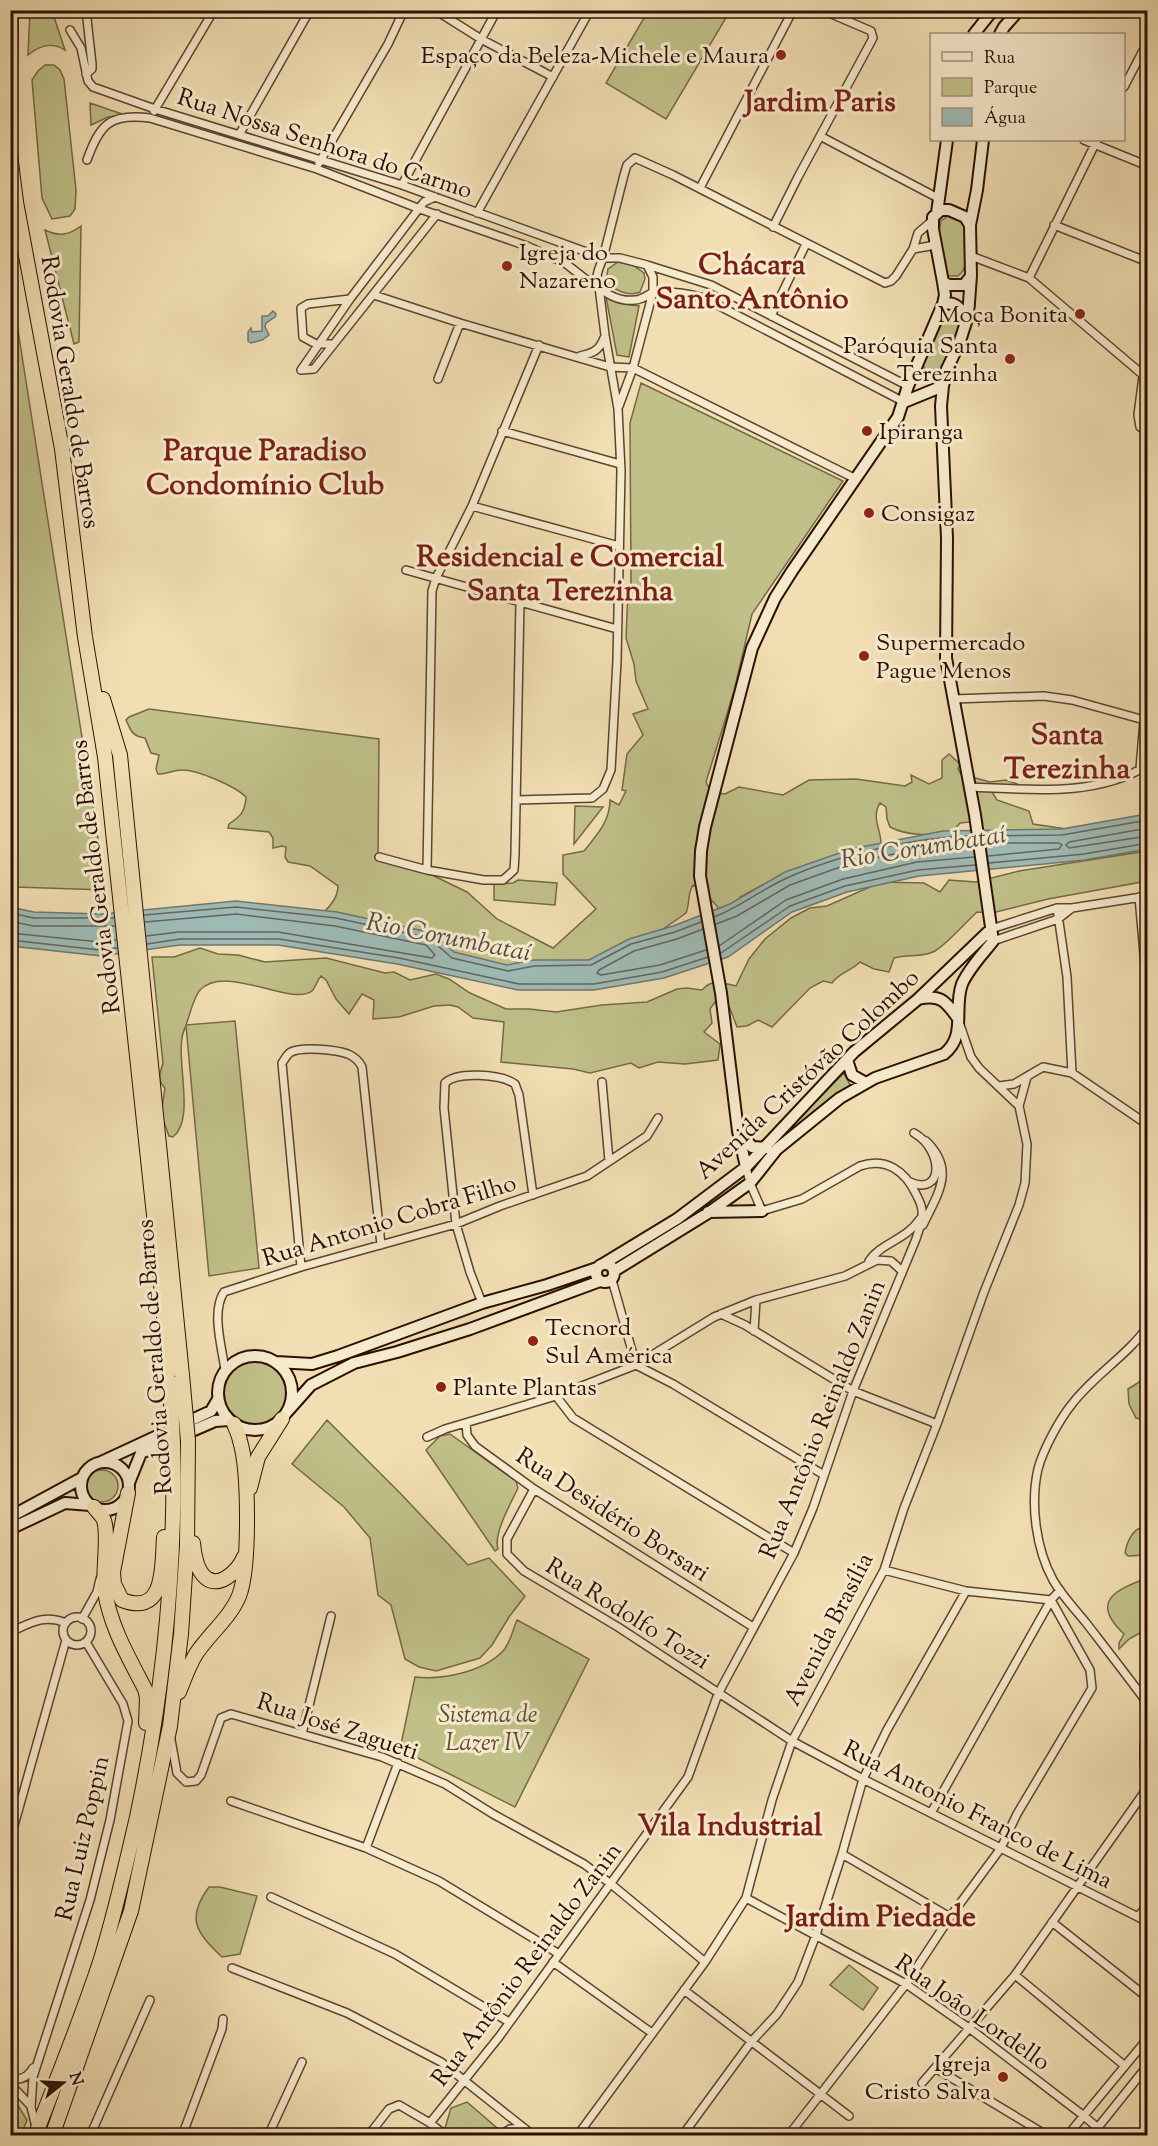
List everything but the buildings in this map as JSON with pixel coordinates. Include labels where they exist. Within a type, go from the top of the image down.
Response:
[{"type":"highway","points":[[10,81],[11,10]]},
{"type":"highway","name":"Rodovia Geraldo de Barros","points":[[10,154],[16,202],[62,449],[84,637],[128,897],[188,1441],[187,1545],[181,1634],[170,1726],[131,1911],[52,2136]]},
{"type":"highway","name":"Rodovia Geraldo de Barros","points":[[36,2133],[99,1963],[115,1911],[149,1760],[164,1661],[172,1573],[174,1488],[170,1382],[136,977]]},
{"type":"highway","points":[[246,1504],[258,1457],[284,1416]]},
{"type":"highway","points":[[173,1708],[195,1655],[231,1610],[244,1580],[247,1549],[243,1453],[240,1440],[231,1422]]},
{"type":"highway","points":[[128,1488],[113,1572],[114,1584],[122,1600],[139,1603],[149,1601],[160,1584],[173,1444]]},
{"type":"highway","points":[[188,1471],[194,1548],[202,1575],[214,1581],[229,1576],[240,1564],[247,1549]]},
{"type":"highway","points":[[92,1506],[103,1519],[106,1530],[105,1591],[116,1631],[145,1689],[147,1698],[133,1832]]},
{"type":"street","points":[[70,30],[81,48],[86,74],[92,69],[92,64],[86,10]]},
{"type":"street","points":[[150,118],[214,10]]},
{"type":"street","points":[[239,135],[310,10]]},
{"type":"street","points":[[317,169],[404,10]]},
{"type":"street","points":[[435,10],[481,39],[553,77]]},
{"type":"street","points":[[402,185],[497,10]]},
{"type":"street","points":[[477,213],[590,10]]},
{"type":"street","points":[[700,188],[793,10]]},
{"type":"street","points":[[773,227],[873,36],[871,32],[822,10]]},
{"type":"street","points":[[978,33],[993,10]]},
{"type":"street","points":[[998,10],[1002,31]]},
{"type":"street","points":[[1002,31],[1019,10]]},
{"type":"street","points":[[1125,85],[1148,41]]},
{"type":"street","name":"Rua Nossa Senhora do Carmo","points":[[86,74],[93,87],[155,109],[402,185],[603,258]]},
{"type":"street","name":"Rua Nossa Senhora do Carmo","points":[[87,160],[96,137],[105,125],[135,116],[150,118],[317,169],[420,209],[554,256],[588,281],[599,286]]},
{"type":"street","points":[[820,136],[938,198]]},
{"type":"street","points":[[762,1211],[750,1184],[738,1131],[721,993],[700,876],[705,827],[752,648],[775,598],[854,478],[898,417],[908,386],[943,304],[945,295],[935,243],[935,217],[946,141]]},
{"type":"street","points":[[983,141],[970,225],[971,276],[967,319],[943,386],[941,406],[947,538],[946,658],[975,815],[993,941]]},
{"type":"street","points":[[1029,278],[1096,142],[1148,166]]},
{"type":"street","points":[[516,800],[592,798],[603,789],[613,760],[621,464],[618,409],[597,276],[627,165],[635,158],[645,162],[885,283],[896,276],[913,249],[918,233],[941,210],[949,210],[965,217],[970,225]]},
{"type":"street","points":[[435,197],[424,202],[317,344],[301,370],[314,369],[437,214]]},
{"type":"street","points":[[1054,225],[1148,262]]},
{"type":"street","points":[[913,249],[935,243]]},
{"type":"street","points":[[771,316],[806,244]]},
{"type":"street","points":[[971,256],[1029,278],[1145,374]]},
{"type":"street","points":[[603,258],[620,258],[711,285],[908,386]]},
{"type":"street","points":[[618,409],[633,368],[653,292],[653,277],[647,266]]},
{"type":"street","points":[[943,282],[949,285],[964,285],[971,276]]},
{"type":"street","points":[[599,286],[606,293],[630,300],[637,300],[653,292],[682,291],[704,298],[904,402],[943,386]]},
{"type":"street","points":[[374,295],[610,367],[633,368],[854,478]]},
{"type":"street","points":[[333,344],[317,344],[303,337],[301,308],[308,304],[350,299]]},
{"type":"street","points":[[943,304],[951,303],[957,306],[967,319]]},
{"type":"street","points":[[438,379],[460,323]]},
{"type":"street","points":[[578,357],[596,352],[605,335]]},
{"type":"street","points":[[1145,430],[1140,427],[1138,415],[1148,338]]},
{"type":"street","points":[[427,870],[432,591],[436,578],[472,506],[539,345]]},
{"type":"street","points":[[502,431],[621,464]]},
{"type":"street","points":[[472,506],[619,546]]},
{"type":"street","points":[[406,570],[617,629]]},
{"type":"street","points":[[379,857],[427,870],[498,881],[506,879],[515,866],[520,602]]},
{"type":"street","points":[[953,699],[1044,696],[1072,700],[1146,720],[1140,769]]},
{"type":"street","points":[[969,787],[1069,788],[1105,783],[1148,765]]},
{"type":"street","name":"Avenida Cristóvão Colombo","points":[[276,1362],[312,1364],[482,1303],[600,1266],[677,1219],[746,1167],[847,1060],[917,1000],[991,929],[1057,908],[1072,908],[1148,896]]},
{"type":"street","points":[[1138,897],[1148,999]]},
{"type":"street","points":[[1057,908],[1067,977],[1072,1073]]},
{"type":"street","name":"Avenida Cristóvão Colombo","points":[[613,1275],[750,1184],[768,1159],[830,1105],[866,1083],[895,1070],[944,1054],[951,1048],[958,1035],[960,989],[964,980],[993,941],[1058,919],[1072,908]]},
{"type":"street","points":[[917,1000],[929,997],[941,999],[957,1017],[971,1057],[1019,1106],[1027,1077]]},
{"type":"street","points":[[301,1267],[282,1063],[288,1053],[297,1050],[322,1050],[349,1054],[359,1061],[362,1067],[381,1245]]},
{"type":"street","points":[[847,1060],[852,1075],[866,1083]]},
{"type":"street","points":[[999,1086],[1014,1084],[1043,1067],[1063,1070],[1072,1073],[1148,1125]]},
{"type":"street","points":[[482,1303],[456,1224],[444,1108],[445,1083],[453,1077],[501,1077],[515,1084],[519,1095],[533,1194]]},
{"type":"street","points":[[602,1082],[609,1161]]},
{"type":"street","name":"Avenida Brasília","points":[[577,2136],[705,1962],[746,1898],[772,1800],[792,1741],[884,1570],[904,1508],[984,1292],[1019,1205],[1025,1183],[1027,1144],[1019,1106]]},
{"type":"street","name":"Rua Antonio Cobra Filho","points":[[225,1370],[218,1318],[219,1299],[224,1292],[301,1267],[456,1224],[587,1176],[647,1136],[658,1118]]},
{"type":"street","points":[[738,1131],[752,1147],[761,1149],[789,1140]]},
{"type":"street","name":"Rua Antônio Reinaldo Zanin","points":[[430,2122],[499,2037],[688,1777],[718,1694],[794,1553],[853,1391],[902,1271],[943,1181],[943,1165],[940,1158],[926,1141],[914,1132]]},
{"type":"street","points":[[910,1182],[919,1185],[927,1184],[936,1174],[935,1157],[926,1141]]},
{"type":"street","points":[[708,1212],[762,1211],[802,1199],[851,1170],[867,1164],[886,1164],[900,1172],[910,1182],[920,1202],[922,1214],[906,1235],[876,1253],[868,1263]]},
{"type":"street","name":"Rua Antônio Reinaldo Zanin","points":[[916,1239],[922,1214]]},
{"type":"street","points":[[427,1437],[556,1396],[636,1365],[722,1314],[756,1300],[844,1276],[877,1260],[894,1263],[902,1271]]},
{"type":"street","points":[[600,1281],[596,1276],[600,1266],[610,1266],[636,1365],[673,1384],[824,1475]]},
{"type":"street","points":[[284,1416],[291,1404],[292,1385],[289,1376],[276,1362],[268,1357],[249,1355],[231,1363],[219,1380],[218,1399],[224,1416],[231,1422],[250,1430],[258,1430],[275,1425],[284,1416],[310,1384],[354,1363],[470,1329],[600,1281],[606,1282],[613,1275]]},
{"type":"street","points":[[754,1331],[756,1300]]},
{"type":"street","points":[[722,1314],[853,1391],[937,1424]]},
{"type":"street","points":[[1148,1326],[1136,1342],[1071,1406],[1043,1454],[1036,1487],[1036,1520],[1041,1550],[1050,1574],[1148,1704]]},
{"type":"street","points":[[556,1396],[573,1418],[794,1553]]},
{"type":"street","points":[[10,1517],[82,1478],[92,1465],[211,1411],[218,1399]]},
{"type":"street","points":[[10,1529],[65,1503],[92,1506],[100,1510],[114,1508],[125,1499],[141,1453],[215,1421],[231,1422]]},
{"type":"street","name":"Rua Desidério Borsari","points":[[466,1423],[467,1435],[475,1446],[534,1488],[753,1627]]},
{"type":"street","points":[[101,1462],[115,1464],[122,1468],[128,1488]]},
{"type":"street","points":[[82,1478],[81,1493],[92,1506]]},
{"type":"street","name":"Rua Rodolfo Tozzi","points":[[534,1488],[507,1539],[507,1554],[514,1564],[618,1627],[792,1741]]},
{"type":"street","points":[[82,1618],[97,1592],[104,1556]]},
{"type":"street","points":[[884,1570],[966,1591],[1051,1600]]},
{"type":"street","points":[[931,1813],[1051,1600],[1060,1590]]},
{"type":"street","points":[[682,2136],[752,2042],[777,2014],[798,1982],[842,1854],[863,1779],[887,1730],[966,1591]]},
{"type":"street","points":[[788,2136],[906,1984],[950,1917],[1001,1848],[1017,1814],[1092,1688],[1090,1670],[1051,1600]]},
{"type":"street","points":[[302,1734],[331,1617]]},
{"type":"street","points":[[10,1632],[42,1618],[55,1618],[66,1623]]},
{"type":"street","points":[[10,1840],[66,1640],[63,1631],[66,1623],[74,1618],[82,1618],[89,1625],[89,1638],[86,1642],[73,1645],[66,1640]]},
{"type":"street","name":"Rua Luiz Poppin","points":[[36,2133],[31,2107],[33,2077],[90,1900],[110,1820],[128,1721],[123,1704],[86,1642]]},
{"type":"street","name":"Rua José Zagueti","points":[[170,1726],[177,1773],[186,1782],[191,1783],[201,1775],[221,1718],[225,1715],[240,1715],[398,1763],[445,1784],[584,1864],[705,1962]]},
{"type":"street","points":[[922,2083],[1015,1975],[1148,1787],[1144,1772],[1143,1742],[1148,1726]]},
{"type":"street","name":"Rua Antonio Franco de Lima","points":[[792,1741],[1148,1922]]},
{"type":"street","points":[[366,1848],[398,1763]]},
{"type":"street","points":[[231,1801],[366,1848],[439,1881],[559,1954]]},
{"type":"street","points":[[842,1854],[950,1917]]},
{"type":"street","points":[[271,1897],[395,1954],[509,2022]]},
{"type":"street","name":"Rua João Lordello","points":[[746,1898],[906,1984],[969,2028],[1107,2136]]},
{"type":"street","points":[[1138,1917],[1148,1904]]},
{"type":"street","points":[[1052,1922],[1148,1998]]},
{"type":"street","points":[[553,1962],[652,2033]]},
{"type":"street","points":[[232,1968],[347,2013],[441,2062],[464,2078],[534,2136]]},
{"type":"street","points":[[1015,1975],[1125,2066]]},
{"type":"street","points":[[684,1990],[849,2116]]},
{"type":"street","points":[[90,2136],[150,2000]]},
{"type":"street","points":[[182,2136],[222,2029],[223,2019]]},
{"type":"street","points":[[1067,2136],[1148,2038]]},
{"type":"street","name":"Rua Luiz Poppin","points":[[10,2078],[18,2080],[30,2073],[42,2049]]},
{"type":"street","points":[[268,2136],[302,2062]]},
{"type":"street","points":[[1091,2136],[1148,2065]]},
{"type":"street","points":[[934,2068],[1048,2136]]},
{"type":"street","points":[[10,2084],[31,2107]]},
{"type":"street","points":[[368,2136],[389,2109],[399,2105],[430,2122],[446,2136]]},
{"type":"street","points":[[499,2136],[510,2129],[524,2128]]},
{"type":"green space","points":[[30,11],[52,11],[65,50],[50,45],[36,49],[28,55]]},
{"type":"green space","points":[[648,11],[730,11],[666,119],[606,83]]},
{"type":"green space","points":[[45,65],[54,65],[60,70],[64,79],[76,190],[75,209],[70,216],[52,219],[42,198],[32,80]]},
{"type":"green space","points":[[90,103],[125,115],[108,117],[91,125]]},
{"type":"green space","points":[[948,216],[965,222],[967,259],[963,271],[958,276],[949,276],[941,257],[939,242],[941,221]]},
{"type":"green space","points":[[81,226],[79,342],[74,344],[45,230],[55,234],[64,234]]},
{"type":"green space","points":[[618,262],[634,266],[644,273],[645,279],[640,292],[631,294],[622,292],[606,281],[608,269]]},
{"type":"green space","points":[[11,286],[106,890],[15,887],[10,826]]},
{"type":"green space","points":[[606,297],[624,304],[639,306],[629,357],[617,355]]},
{"type":"green space","points":[[952,312],[958,314],[961,320],[943,371],[929,374],[924,368],[923,361],[947,314]]},
{"type":"green space","points":[[641,383],[843,481],[752,614],[734,691],[706,782],[708,786],[717,793],[725,794],[739,787],[783,795],[809,780],[856,779],[905,786],[912,782],[911,775],[929,784],[942,778],[942,760],[949,754],[960,764],[958,769],[961,774],[990,782],[1006,780],[1017,784],[992,792],[997,800],[1029,811],[1033,824],[1100,834],[988,835],[970,822],[960,823],[952,832],[912,834],[890,827],[886,807],[880,803],[876,819],[881,844],[783,874],[740,897],[728,918],[701,889],[693,885],[686,913],[646,941],[589,960],[532,974],[316,919],[334,900],[338,886],[310,866],[288,862],[285,857],[286,847],[273,848],[273,838],[269,832],[228,828],[229,824],[242,813],[246,797],[225,783],[196,772],[181,770],[158,774],[156,769],[159,755],[151,753],[145,738],[132,732],[126,720],[149,709],[379,739],[378,860],[432,875],[467,892],[497,919],[553,948],[596,909],[563,874],[563,855],[584,851],[605,821],[610,800],[619,805],[626,791],[622,790],[627,754],[643,735],[633,714],[648,709],[636,681],[634,664],[626,638],[628,591],[631,583],[630,423]]},
{"type":"green space","points":[[575,806],[603,807],[574,844]]},
{"type":"green space","points":[[1147,851],[1147,881],[1048,899],[992,913],[977,912],[935,951],[894,958],[889,972],[874,969],[860,962],[832,983],[823,981],[810,988],[772,1027],[758,1020],[747,1026],[737,1027],[729,1006],[715,1002],[710,1009],[712,1023],[704,1032],[720,1044],[718,1060],[685,1064],[658,1062],[639,1068],[631,1063],[590,1073],[573,1069],[501,1062],[504,1022],[473,1018],[458,1007],[434,1006],[399,1017],[373,1019],[374,1000],[362,994],[349,1014],[321,976],[312,991],[302,994],[289,994],[226,981],[211,983],[198,993],[186,1025],[235,1021],[259,1268],[209,1276],[186,1026],[181,1051],[183,1115],[180,1127],[173,1137],[169,1136],[161,1114],[165,1088],[160,1079],[163,1063],[152,957],[174,957],[200,948],[218,954],[238,955],[265,962],[326,958],[385,973],[394,972],[410,980],[436,974],[506,1009],[556,1012],[602,1005],[647,1002],[677,989],[702,990],[713,983],[736,986],[749,959],[765,939],[791,918],[810,908],[827,906],[881,882],[924,883],[940,892],[949,880],[976,882],[1019,871]]},
{"type":"green space","points":[[518,880],[557,883],[555,905],[494,900],[494,884],[513,883]]},
{"type":"green space","points":[[844,1073],[851,1087],[812,1113],[793,1130],[792,1125]]},
{"type":"green space","points":[[1147,1350],[1148,1421],[1136,1418],[1129,1404],[1128,1389],[1141,1381]]},
{"type":"green space","points":[[256,1360],[268,1362],[279,1369],[286,1380],[288,1392],[286,1404],[279,1415],[268,1422],[256,1424],[244,1422],[233,1415],[226,1404],[224,1392],[226,1380],[233,1369],[244,1362]]},
{"type":"green space","points":[[327,1420],[468,1565],[489,1558],[525,1596],[492,1645],[480,1658],[436,1671],[419,1667],[405,1659],[391,1605],[378,1595],[370,1538],[344,1507],[292,1464]]},
{"type":"green space","points":[[450,1434],[516,1481],[518,1488],[500,1527],[498,1549],[495,1551],[426,1450],[440,1436]]},
{"type":"green space","points":[[102,1470],[113,1475],[118,1486],[113,1497],[102,1502],[91,1497],[86,1486],[91,1475]]},
{"type":"green space","points":[[1142,1527],[1147,1528],[1147,1555],[1128,1556],[1125,1553],[1128,1541],[1135,1531]]},
{"type":"green space","points":[[1147,1578],[1147,1629],[1129,1639],[1119,1649],[1119,1643],[1124,1634],[1108,1613],[1108,1605],[1117,1592]]},
{"type":"green space","name":"Sistema de Lazer IV","points":[[517,1620],[589,1659],[515,1807],[400,1749],[415,1677],[450,1676],[485,1664],[503,1651]]},
{"type":"green space","points":[[209,1887],[220,1887],[257,1896],[240,1954],[222,1957],[206,1940],[197,1925],[197,1908]]},
{"type":"green space","points":[[849,1965],[878,1988],[863,2010],[830,1985]]},
{"type":"green space","points":[[11,2094],[27,2120],[21,2135],[11,2135]]},
{"type":"green space","points":[[467,2102],[497,2128],[484,2134],[471,2136],[457,2134],[445,2128],[451,2108]]},
{"type":"water","points":[[273,311],[276,314],[275,317],[266,323],[265,327],[269,335],[262,340],[251,343],[248,341],[248,332],[251,328],[252,332],[262,331],[262,316],[268,316]]},
{"type":"water","name":"Rio Corumbataí","points":[[1147,814],[1147,849],[1085,860],[919,876],[847,892],[792,912],[728,957],[664,978],[594,990],[518,990],[397,964],[278,945],[180,945],[101,956],[11,946],[10,907],[34,912],[102,914],[236,901],[337,912],[433,933],[454,952],[507,965],[533,960],[589,960],[629,939],[673,926],[730,904],[785,872],[851,849],[943,831],[1062,829]]},
{"type":"place","name":"Espaço da Beleza-Michele e Maura","points":[[781,55]]},
{"type":"place","name":"Igreja do Nazareno","points":[[507,266]]},
{"type":"place","name":"Moça Bonita","points":[[1080,314]]},
{"type":"place","name":"Paróquia Santa Terezinha","points":[[1010,359]]},
{"type":"place","name":"Ipiranga","points":[[867,431]]},
{"type":"place","name":"Consigaz","points":[[869,513]]},
{"type":"place","name":"Supermercado Pague Menos","points":[[864,656]]},
{"type":"place","name":"Tecnord Sul América","points":[[533,1341]]},
{"type":"place","name":"Plante Plantas","points":[[441,1387]]},
{"type":"place","name":"Igreja Cristo Salva","points":[[1003,2077]]},
{"type":"district","name":"Jardim Paris","points":[[820,101]]},
{"type":"district","name":"Chácara Santo Antônio","points":[[752,281]]},
{"type":"district","name":"Parque Paradiso Condomínio Club","points":[[265,467]]},
{"type":"district","name":"Residencial e Comercial Santa Terezinha","points":[[570,573]]},
{"type":"district","name":"Santa Terezinha","points":[[1067,751]]},
{"type":"district","name":"Vila Industrial","points":[[730,1825]]},
{"type":"district","name":"Jardim Piedade","points":[[881,1916]]}]
